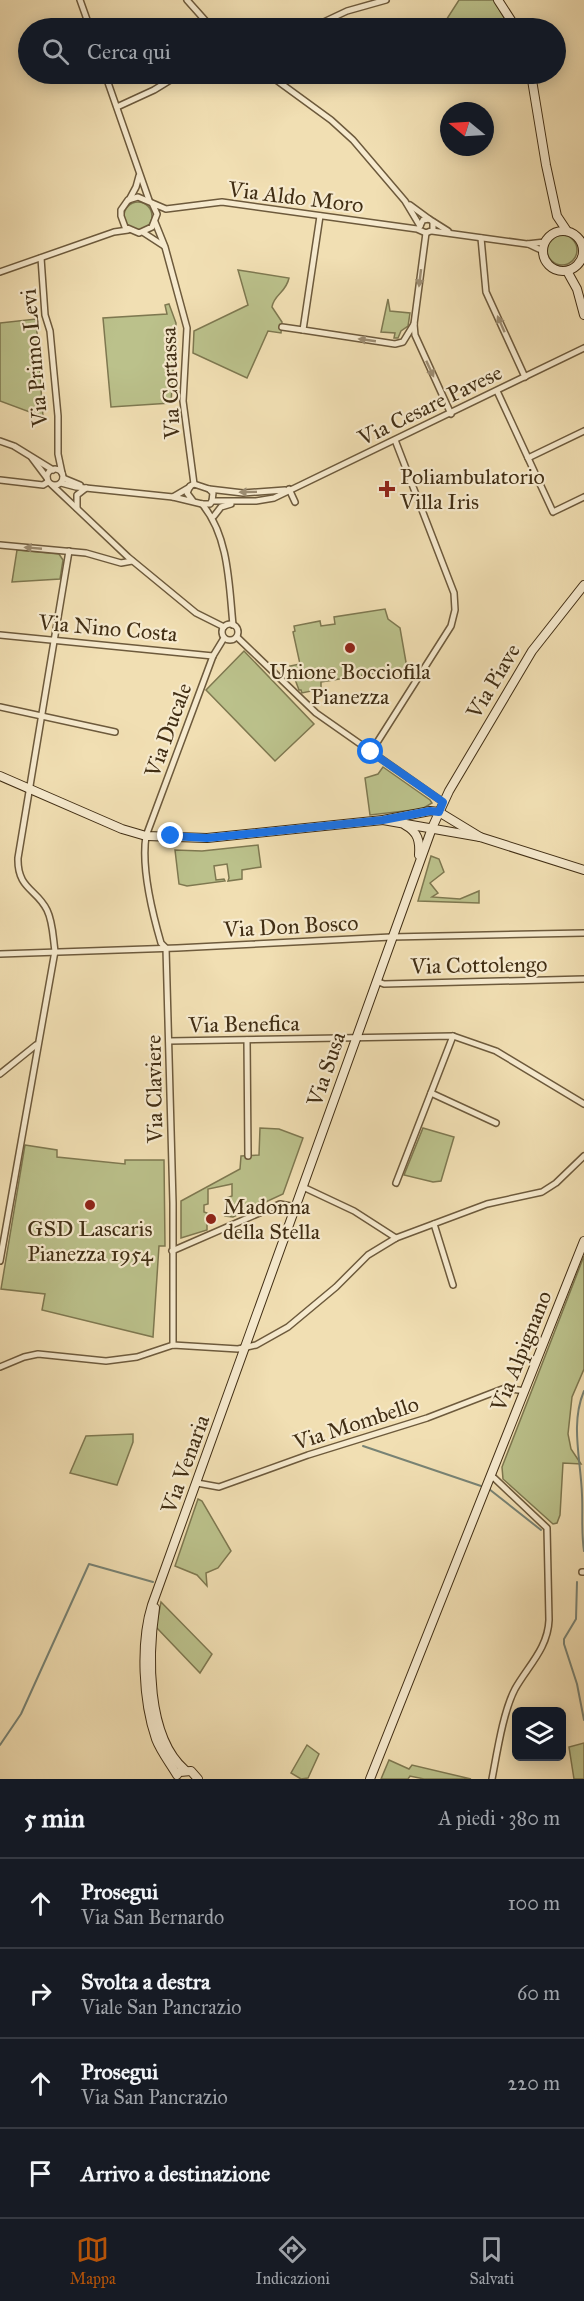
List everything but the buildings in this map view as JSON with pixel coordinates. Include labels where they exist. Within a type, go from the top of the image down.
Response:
[{"type":"street","points":[[80,0],[86,18]]},
{"type":"street","points":[[187,0],[203,18]]},
{"type":"street","points":[[332,18],[347,11],[386,0]]},
{"type":"street","points":[[498,0],[510,18]]},
{"type":"street","points":[[109,84],[150,201],[156,210],[156,220]]},
{"type":"street","points":[[117,106],[164,84]]},
{"type":"street","points":[[282,84],[331,120],[353,141],[405,201],[425,230]]},
{"type":"street","points":[[533,84],[557,216],[567,231]]},
{"type":"street","points":[[139,171],[136,188],[121,210],[122,222],[128,230],[134,233],[144,233],[165,247]]},
{"type":"street","points":[[128,200],[138,197],[166,210],[144,233]]},
{"type":"street","name":"Via Aldo Moro","points":[[405,201],[432,221],[455,234]]},
{"type":"street","name":"Via Aldo Moro","points":[[166,210],[222,202],[527,244],[545,242]]},
{"type":"street","points":[[303,330],[320,216]]},
{"type":"street","points":[[557,216],[552,234],[545,242],[543,251],[550,266],[561,271],[577,266]]},
{"type":"street","name":"Via Cortassa","points":[[156,220],[187,328],[183,401],[192,485]]},
{"type":"street","points":[[425,230],[434,228],[432,221],[423,220],[425,230],[414,324],[415,335],[451,414]]},
{"type":"street","points":[[114,232],[122,222]]},
{"type":"street","points":[[0,272],[114,232],[128,230]]},
{"type":"street","points":[[552,234],[567,231],[576,234],[582,240],[583,256],[577,266],[577,289]]},
{"type":"street","points":[[480,238],[486,292],[525,377]]},
{"type":"street","name":"Via Aldo Moro","points":[[527,244],[543,251]]},
{"type":"street","name":"Via Primo Levi","points":[[41,258],[45,315],[50,332],[58,416],[61,480]]},
{"type":"street","points":[[567,271],[577,289],[584,315]]},
{"type":"street","points":[[282,327],[394,344],[403,342],[414,324]]},
{"type":"street","name":"Via Cesare Pavese","points":[[61,480],[76,487],[173,497],[202,504],[274,498],[584,348]]},
{"type":"street","points":[[497,392],[553,512],[584,497]]},
{"type":"street","points":[[528,458],[584,430]]},
{"type":"street","points":[[371,752],[451,626],[455,610],[454,593],[444,562],[395,440]]},
{"type":"street","points":[[0,441],[14,446],[53,470],[61,480],[72,503]]},
{"type":"street","name":"Via Primo Levi","points":[[53,470],[58,454]]},
{"type":"street","points":[[32,458],[49,482],[132,561],[196,613],[224,627]]},
{"type":"street","points":[[49,482],[49,472],[53,470]]},
{"type":"street","points":[[0,480],[43,485],[61,480]]},
{"type":"street","points":[[173,497],[192,485]]},
{"type":"street","points":[[192,485],[187,493],[193,501]]},
{"type":"street","name":"Via Cesare Pavese","points":[[192,485],[243,493],[288,490]]},
{"type":"street","points":[[77,509],[78,495],[87,487]]},
{"type":"street","points":[[209,489],[214,497],[211,503],[214,524]]},
{"type":"street","points":[[288,490],[295,502]]},
{"type":"street","points":[[214,516],[221,507],[243,502]]},
{"type":"street","points":[[202,504],[214,524],[227,566],[234,625],[238,629],[237,637]]},
{"type":"street","points":[[0,545],[86,553],[121,562],[132,561]]},
{"type":"street","points":[[0,1261],[55,951],[46,909],[25,884],[18,865],[69,551]]},
{"type":"street","name":"Via Piave","points":[[443,802],[532,651],[584,585]]},
{"type":"street","points":[[234,625],[228,624],[224,627],[222,634],[224,638],[231,640],[237,637]]},
{"type":"street","name":"Via Nino Costa","points":[[0,635],[213,656]]},
{"type":"street","points":[[237,637],[316,713],[443,802]]},
{"type":"street","name":"Via Ducale","points":[[146,836],[213,656],[224,638]]},
{"type":"street","points":[[0,707],[115,732]]},
{"type":"street","points":[[0,776],[122,829],[146,836],[207,838],[383,820],[430,811],[439,812],[480,837]]},
{"type":"street","name":"Via Susa","points":[[245,1349],[391,938],[443,802]]},
{"type":"street","points":[[415,815],[428,818],[432,827]]},
{"type":"street","points":[[383,820],[480,837],[584,870]]},
{"type":"street","points":[[401,823],[416,834],[420,847],[418,864]]},
{"type":"street","name":"Via Claviere","points":[[146,836],[149,895],[161,943],[166,948],[172,1345]]},
{"type":"street","name":"Via Don Bosco","points":[[0,954],[391,938],[584,933]]},
{"type":"street","name":"Via Cottolengo","points":[[376,981],[384,984],[584,980]]},
{"type":"street","points":[[396,1183],[453,1036],[496,1052],[584,1104]]},
{"type":"street","name":"Via Benefica","points":[[169,1041],[453,1036]]},
{"type":"street","points":[[247,1040],[248,1156]]},
{"type":"street","points":[[0,1074],[37,1045]]},
{"type":"street","points":[[431,1093],[496,1123]]},
{"type":"street","points":[[0,1367],[38,1354],[106,1361],[136,1357],[172,1345],[205,1349],[245,1349],[288,1327],[336,1287],[368,1255],[396,1238],[487,1204],[542,1192],[556,1183],[584,1156]]},
{"type":"street","points":[[303,1187],[354,1210],[396,1238]]},
{"type":"street","points":[[172,1251],[280,1204],[296,1207]]},
{"type":"street","points":[[434,1224],[453,1285]]},
{"type":"street","name":"Via Alpignano","points":[[370,1779],[584,1241]]},
{"type":"street","name":"Via Venaria","points":[[176,1777],[157,1740],[146,1688],[148,1618],[245,1349]]},
{"type":"street","name":"Via Mombello","points":[[197,1483],[219,1487],[308,1455],[427,1418],[505,1388],[525,1391]]},
{"type":"street","points":[[491,1475],[548,1528],[549,1620],[549,1630],[539,1655],[515,1690],[510,1703],[492,1779]]},
{"type":"street","name":"Via Venaria","points":[[158,1592],[152,1641],[154,1700],[168,1751],[185,1770],[191,1771],[198,1779]]},
{"type":"street","points":[[176,1777],[185,1770]]},
{"type":"green space","points":[[459,0],[494,0],[504,18],[447,18]]},
{"type":"green space","points":[[138,202],[148,206],[152,216],[148,226],[138,230],[128,226],[124,216],[128,206]]},
{"type":"green space","points":[[562,235],[573,239],[577,250],[573,261],[562,265],[551,261],[547,250],[551,239]]},
{"type":"green space","points":[[238,270],[289,278],[272,307],[282,322],[281,333],[268,331],[247,378],[193,353],[194,331],[248,305]]},
{"type":"green space","points":[[388,299],[390,311],[410,313],[408,326],[401,331],[398,338],[394,338],[395,333],[381,332]]},
{"type":"green space","points":[[169,304],[176,323],[171,403],[111,407],[103,318],[167,314],[165,305]]},
{"type":"green space","points":[[36,319],[43,417],[0,401],[0,323]]},
{"type":"green space","points":[[17,550],[59,554],[63,560],[60,579],[12,582]]},
{"type":"green space","name":"Unione Bocciofila Pianezza","points":[[385,609],[388,619],[400,628],[407,668],[321,682],[321,689],[302,693],[299,690],[290,666],[300,664],[293,632],[295,631],[294,626],[320,621],[321,626],[335,624],[334,617]]},
{"type":"green space","points":[[244,651],[314,724],[275,761],[206,690]]},
{"type":"green space","points":[[383,767],[432,803],[422,809],[370,815],[365,778],[378,774]]},
{"type":"green space","points":[[258,845],[261,867],[242,870],[242,879],[228,881],[227,864],[214,866],[216,880],[224,879],[225,881],[187,886],[179,884],[175,850],[202,851]]},
{"type":"green space","points":[[431,856],[439,859],[444,872],[430,883],[438,893],[432,897],[460,899],[479,891],[479,903],[418,901]]},
{"type":"green space","points":[[260,1128],[279,1129],[303,1138],[283,1194],[233,1217],[225,1216],[226,1198],[232,1196],[232,1184],[208,1189],[208,1204],[204,1205],[204,1212],[207,1213],[207,1230],[181,1238],[181,1201],[240,1169],[241,1156],[259,1155]]},
{"type":"green space","points":[[423,1128],[454,1137],[441,1181],[433,1182],[404,1175]]},
{"type":"green space","name":"GSD Lascaris Pianezza 1954","points":[[25,1145],[57,1150],[57,1157],[125,1164],[125,1160],[164,1160],[165,1246],[159,1246],[153,1337],[42,1310],[45,1294],[1,1289]]},
{"type":"green space","points":[[584,1256],[584,1369],[572,1397],[568,1434],[571,1449],[581,1464],[563,1463],[560,1515],[557,1523],[553,1524],[503,1479],[502,1467]]},
{"type":"green space","points":[[133,1434],[133,1442],[117,1485],[70,1473],[86,1436]]},
{"type":"green space","points":[[198,1499],[202,1501],[231,1551],[218,1568],[206,1573],[207,1586],[197,1575],[175,1566]]},
{"type":"green space","points":[[161,1602],[212,1654],[200,1673],[156,1627]]},
{"type":"green space","points":[[584,1743],[584,1779],[574,1779],[569,1747]]},
{"type":"green space","points":[[307,1745],[319,1754],[308,1778],[301,1779],[291,1773]]},
{"type":"green space","points":[[389,1760],[409,1769],[412,1765],[471,1779],[424,1779],[410,1776],[408,1779],[381,1779]]},
{"type":"waterway","points":[[584,1391],[577,1429],[584,1551]]},
{"type":"waterway","points":[[363,1446],[481,1486]]},
{"type":"waterway","points":[[489,1489],[541,1530]]},
{"type":"waterway","points":[[0,1745],[21,1714],[89,1564],[153,1582]]},
{"type":"waterway","points":[[577,1582],[576,1619],[564,1639],[564,1644],[577,1684],[584,1720]]},
{"type":"place","name":"Poliambulatorio Villa Iris","points":[[387,489]]},
{"type":"place","name":"Unione Bocciofila Pianezza","points":[[350,648]]},
{"type":"place","name":"GSD Lascaris Pianezza 1954","points":[[90,1205]]},
{"type":"place","name":"Madonna della Stella","points":[[211,1219]]},
{"type":"route","points":[[171,836],[207,838],[383,820],[389,817],[415,815],[420,812],[439,812],[443,802],[371,752]]}]
